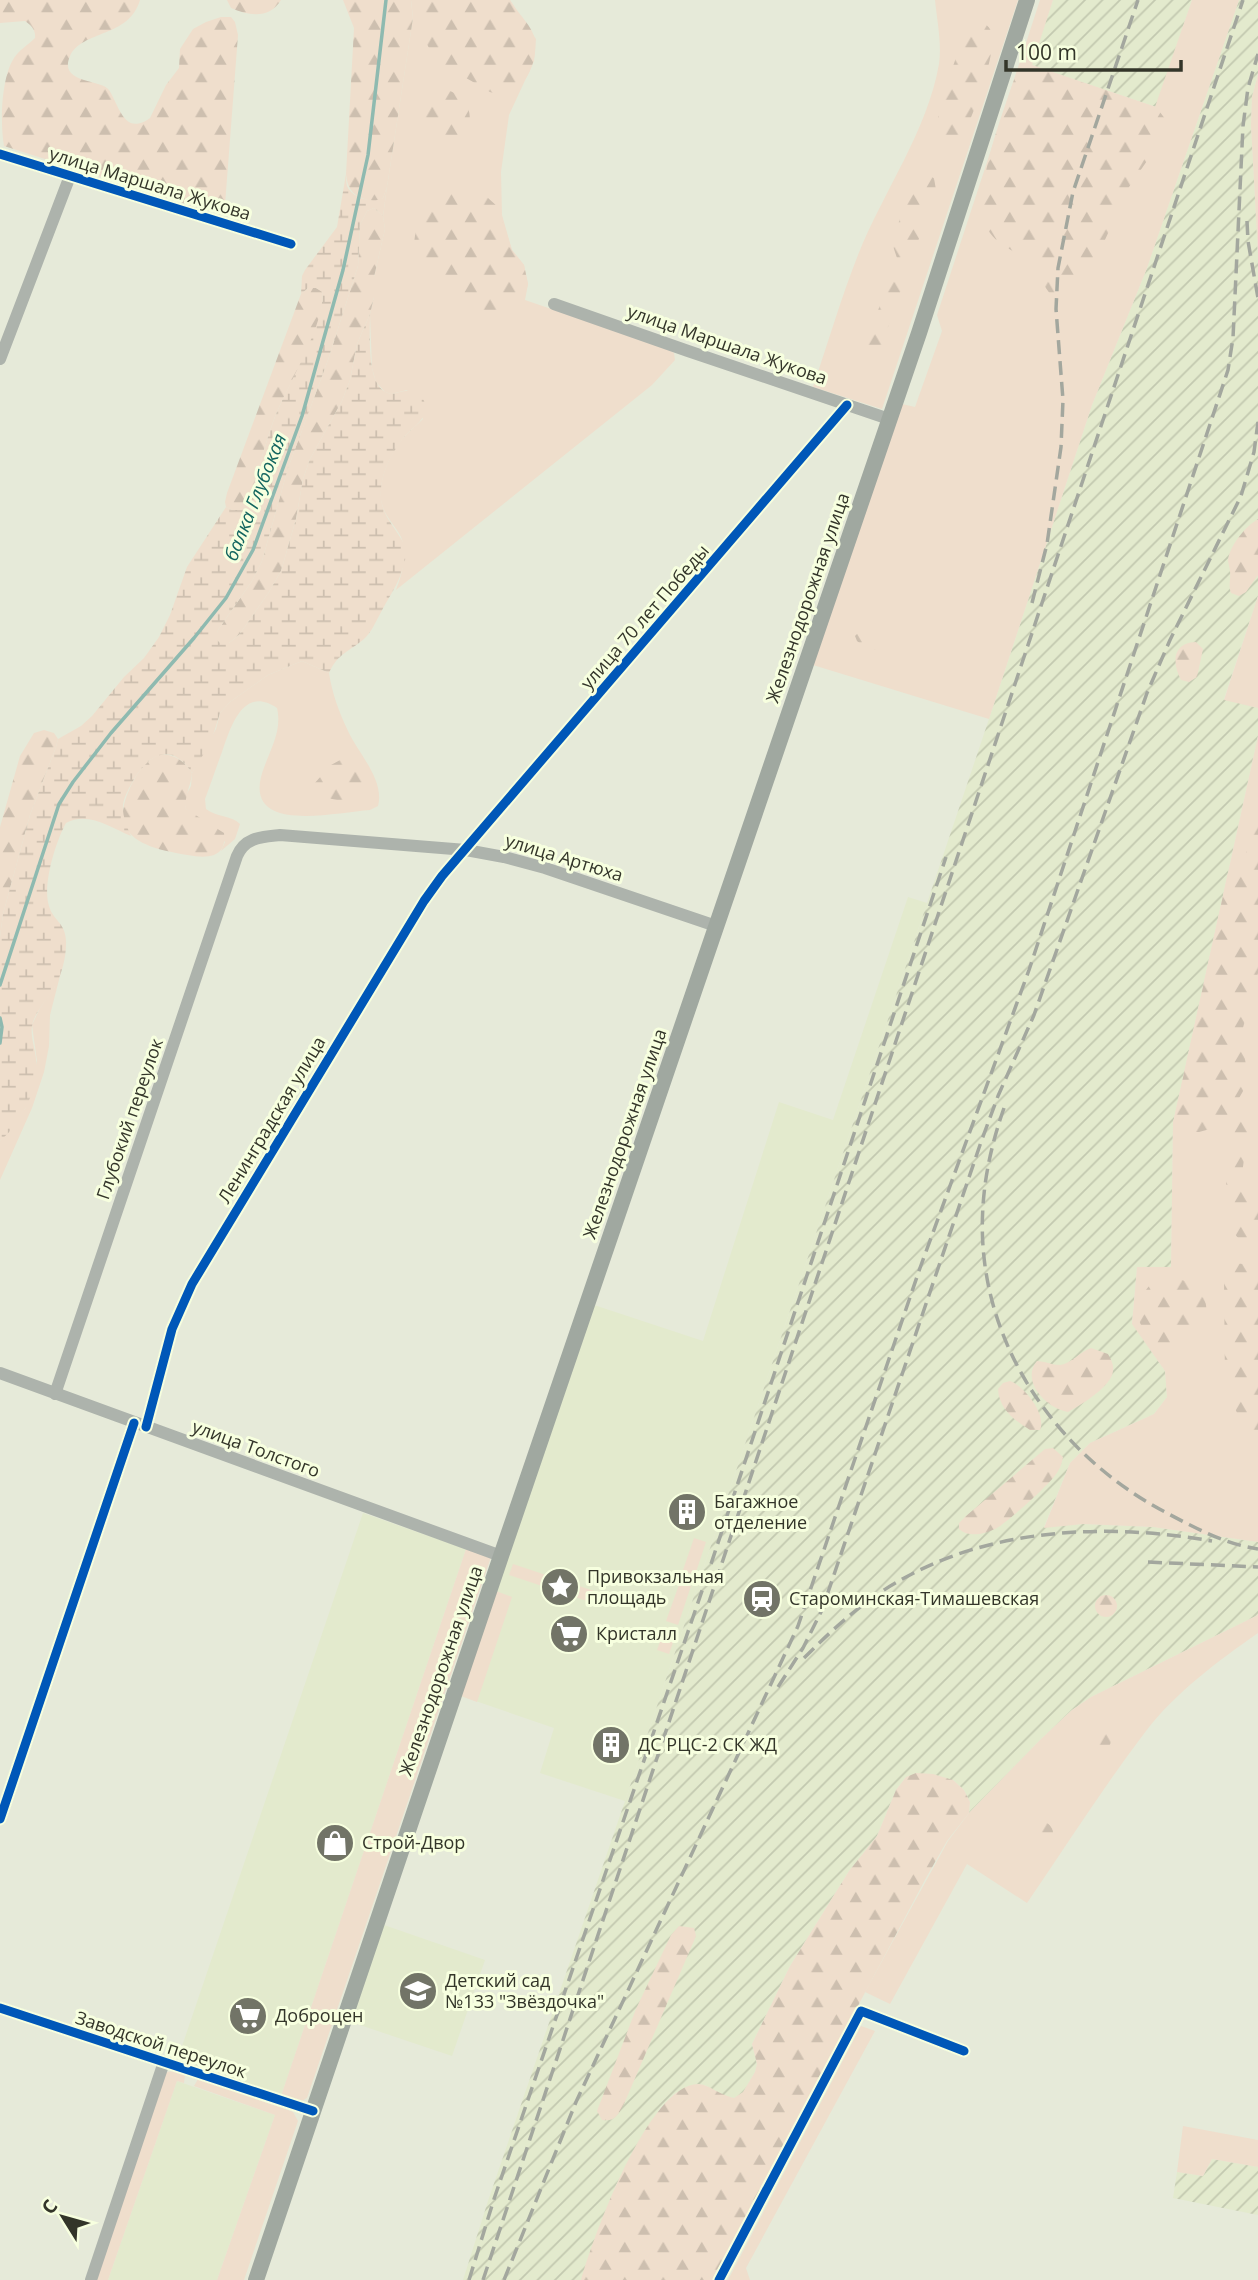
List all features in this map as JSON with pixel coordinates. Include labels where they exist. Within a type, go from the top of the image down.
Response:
[{"type":"main road","name":"Железнодорожная улица","points":[[256,2280],[500,1556],[919,333],[1027,0]]},
{"type":"street","name":"улица Маршала Жукова","points":[[0,154],[291,244]]},
{"type":"street","points":[[0,359],[71,176]]},
{"type":"street","name":"улица Маршала Жукова","points":[[554,304],[889,419]]},
{"type":"street","name":"улица 70 лет Победы","points":[[466,850],[847,405]]},
{"type":"street","name":"улица Артюха","points":[[237,856],[248,841],[280,835],[466,850],[545,868],[716,926]]},
{"type":"street","name":"Ленинградская улица","points":[[0,1819],[172,1329],[192,1284],[396,944],[436,884],[466,850]]},
{"type":"street","name":"Глубокий переулок","points":[[55,1394],[237,856]]},
{"type":"street","name":"улица Толстого","points":[[0,1373],[500,1556]]},
{"type":"street","name":"Заводской переулок","points":[[0,2008],[313,2111]]},
{"type":"street","points":[[719,2280],[861,2011],[964,2051]]},
{"type":"street","points":[[91,2280],[164,2062]]},
{"type":"shaded area","points":[[1053,0],[1192,0],[1156,107],[1031,65]]},
{"type":"shaded area","points":[[1239,0],[1258,0],[1258,73],[1252,97],[1251,125],[1258,255],[1258,596],[1224,699],[1258,708],[1258,736],[1173,1123],[1171,1268],[1137,1268],[1132,1323],[1165,1371],[1167,1397],[1154,1414],[1090,1443],[1070,1463],[1044,1527],[1083,1524],[1153,1527],[1258,1542],[1258,1615],[1091,1697],[1072,1710],[969,1813],[970,1802],[964,1790],[953,1780],[906,1777],[896,1790],[877,1836],[849,1871],[790,1966],[752,2044],[757,2064],[743,2093],[734,2098],[723,2096],[699,2084],[673,2095],[660,2108],[616,2185],[581,2280],[463,2280],[989,719],[1092,405],[1147,268]]},
{"type":"shaded area","points":[[908,897],[927,903],[625,1801],[540,1773],[554,1728],[461,1696],[594,1305],[703,1341],[779,1102],[833,1120]]},
{"type":"shaded area","points":[[363,1513],[466,1549],[281,2096],[177,2061]]},
{"type":"shaded area","name":"Детский сад №133 \"Звёздочка\"","points":[[384,1925],[485,1960],[452,2056],[351,2022]]},
{"type":"shaded area","points":[[177,2081],[275,2115],[217,2280],[108,2280]]},
{"type":"shaded area","points":[[1212,2159],[1258,2167],[1258,2215],[1173,2198],[1177,2172],[1203,2176]]},
{"type":"green space","points":[[0,0],[140,0],[126,21],[76,48],[68,65],[75,76],[109,90],[124,117],[134,124],[150,118],[166,85],[179,68],[180,49],[193,29],[221,17],[231,17],[238,35],[225,205],[212,211],[205,210],[4,146],[2,114],[6,77],[14,58],[35,35],[33,28],[25,21],[0,23]]},
{"type":"green space","points":[[227,0],[281,0],[271,10],[259,14],[231,8]]},
{"type":"green space","points":[[343,0],[411,0],[413,18],[387,187],[383,198],[377,202],[355,194],[347,181],[354,28]]},
{"type":"green space","points":[[411,0],[510,0],[536,39],[534,61],[509,115],[501,172],[502,215],[512,250],[524,265],[528,284],[525,300],[668,349],[674,353],[675,360],[652,385],[396,590],[404,550],[399,533],[383,509],[381,487],[393,452],[423,419],[407,390],[391,394],[385,392],[376,382],[372,368],[370,314],[374,297],[374,277],[385,229],[383,216],[413,18]]},
{"type":"green space","points":[[423,0],[510,0],[528,25],[535,41],[533,61],[525,80],[510,92],[501,94],[490,92],[446,66],[426,43]]},
{"type":"green space","points":[[935,0],[1018,0],[882,409],[813,387],[858,255],[915,138],[933,89],[940,56]]},
{"type":"green space","points":[[1040,0],[1053,0],[1032,65],[1155,107],[1192,0],[1239,0],[1147,268],[1092,405],[989,719],[813,665],[902,404],[915,407],[942,331],[937,315]]},
{"type":"green space","points":[[978,20],[991,32],[990,58],[969,123],[962,135],[953,142],[945,139],[938,131],[940,111],[960,46],[970,26]]},
{"type":"green space","points":[[1031,65],[1156,107],[1166,120],[1166,130],[1160,142],[1129,187],[1098,262],[1078,289],[1068,297],[1053,297],[1028,262],[994,238],[984,218],[985,176],[990,152],[1018,68]]},
{"type":"green space","points":[[1258,74],[1258,255],[1251,125],[1252,97]]},
{"type":"green space","points":[[436,89],[452,92],[463,99],[469,109],[467,131],[460,139],[450,143],[436,141],[427,136],[421,131],[419,124],[421,109]]},
{"type":"green space","points":[[346,174],[347,186],[353,194],[363,199],[383,198],[387,187],[383,216],[374,208],[367,211],[360,225],[358,266],[328,360],[288,468],[262,561],[252,581],[218,630],[216,639],[220,643],[229,643],[239,635],[281,571],[296,519],[303,479],[310,459],[342,401],[350,380],[357,344],[370,314],[371,358],[376,381],[381,389],[388,393],[409,391],[421,394],[427,408],[419,422],[395,450],[386,468],[381,488],[387,517],[407,550],[402,570],[369,634],[340,657],[329,673],[302,661],[268,675],[230,702],[220,713],[211,742],[192,773],[177,757],[169,755],[155,757],[147,762],[134,779],[124,802],[124,817],[131,836],[91,819],[66,823],[54,852],[47,887],[49,906],[66,937],[64,962],[56,985],[33,1022],[36,1070],[32,1093],[22,1115],[0,1141],[0,937],[3,914],[30,815],[58,739],[81,726],[92,716],[124,677],[144,658],[170,615],[187,567],[226,507],[242,510],[250,500],[273,422],[318,320],[322,292],[316,288],[308,288],[301,294],[302,276],[337,227]]},
{"type":"green space","points":[[928,175],[934,178],[936,190],[880,350],[876,359],[871,360],[865,357],[863,352],[897,258],[893,246],[901,213],[912,183],[919,177]]},
{"type":"green space","points":[[449,190],[468,191],[488,198],[498,207],[512,250],[524,265],[528,284],[524,300],[511,312],[483,310],[467,302],[414,250],[418,222],[422,214],[433,200]]},
{"type":"green space","points":[[374,208],[383,216],[385,229],[374,277],[374,297],[357,344],[350,380],[342,401],[310,459],[281,571],[239,635],[229,643],[220,643],[215,639],[218,630],[252,581],[262,561],[288,468],[328,360],[358,266],[360,225],[367,211]]},
{"type":"green space","points":[[308,288],[322,291],[319,321],[273,422],[250,500],[242,510],[232,510],[226,507],[227,493],[301,294]]},
{"type":"green space","points":[[1258,519],[1258,575],[1246,592],[1239,596],[1230,590],[1229,554],[1239,536]]},
{"type":"green space","points":[[1258,596],[1258,708],[1224,700]]},
{"type":"green space","points":[[863,628],[877,633],[879,641],[876,649],[869,651],[857,641],[855,636]]},
{"type":"green space","points":[[1196,642],[1203,649],[1197,677],[1189,682],[1181,680],[1176,667],[1176,655],[1182,646]]},
{"type":"green space","points":[[302,661],[329,673],[345,724],[378,786],[378,806],[370,810],[312,816],[275,811],[264,802],[260,787],[276,737],[278,716],[277,708],[265,702],[255,702],[247,705],[234,721],[205,799],[206,809],[240,824],[235,839],[221,851],[225,842],[186,809],[184,799],[191,786],[192,773],[216,729],[220,713],[230,702],[268,675]]},
{"type":"green space","points":[[44,730],[54,733],[58,739],[30,815],[3,914],[0,937],[0,827],[20,756],[34,733]]},
{"type":"green space","points":[[1258,736],[1258,1542],[1153,1527],[1083,1524],[1044,1528],[1070,1463],[1090,1443],[1154,1414],[1167,1397],[1165,1371],[1132,1324],[1137,1267],[1171,1267],[1173,1123]]},
{"type":"green space","points":[[161,754],[179,759],[192,773],[186,809],[224,833],[223,846],[217,853],[200,857],[163,850],[140,841],[131,835],[126,827],[124,805],[132,784],[146,764]]},
{"type":"green space","points":[[342,759],[354,763],[362,772],[363,796],[336,800],[323,795],[313,785],[331,765]]},
{"type":"green space","points":[[1258,807],[1258,973],[1241,1035],[1248,1077],[1246,1086],[1231,1112],[1210,1129],[1184,1132],[1173,1123],[1228,873],[1249,847],[1253,814]]},
{"type":"green space","points":[[61,972],[50,1015],[49,1046],[44,1072],[32,1108],[0,1180],[0,1141],[25,1109],[37,1061],[32,1025]]},
{"type":"green space","points":[[1244,1119],[1249,1123],[1242,1174],[1245,1185],[1258,1194],[1258,1241],[1248,1242],[1241,1240],[1234,1231],[1232,1205],[1226,1181],[1230,1144],[1236,1127],[1240,1120]]},
{"type":"green space","points":[[1235,1263],[1258,1266],[1258,1443],[1238,1415],[1225,1386],[1224,1275]]},
{"type":"green space","points":[[1163,1278],[1177,1278],[1193,1286],[1206,1303],[1205,1316],[1198,1325],[1165,1345],[1150,1338],[1138,1319],[1147,1289]]},
{"type":"green space","points":[[1091,1348],[1108,1354],[1111,1360],[1113,1371],[1107,1383],[1068,1412],[1044,1400],[1032,1377],[1037,1361],[1064,1364]]},
{"type":"green space","points":[[1010,1381],[1033,1401],[1040,1416],[1040,1430],[1030,1430],[1004,1408],[998,1389],[1003,1383]]},
{"type":"green space","points":[[1053,1448],[1063,1457],[1059,1470],[1050,1482],[1016,1513],[1000,1526],[986,1532],[972,1534],[959,1529],[959,1523],[966,1516],[1045,1449]]},
{"type":"green space","points":[[694,1538],[706,1542],[695,1575],[683,1570]]},
{"type":"green space","points":[[466,1549],[491,1557],[307,2098],[302,2101],[281,2096]]},
{"type":"green space","points":[[513,1564],[594,1591],[590,1602],[509,1575]]},
{"type":"green space","points":[[680,1582],[691,1586],[678,1625],[666,1621]]},
{"type":"green space","points":[[496,1591],[512,1597],[477,1702],[461,1696]]},
{"type":"green space","points":[[1106,1595],[1114,1598],[1117,1606],[1114,1614],[1106,1617],[1098,1614],[1095,1606],[1098,1598]]},
{"type":"green space","points":[[1258,1615],[1258,1633],[1184,1690],[1146,1731],[1027,1903],[967,1864],[890,2004],[865,1992],[948,1841],[969,1813],[1040,1740],[1072,1710],[1091,1697]]},
{"type":"green space","points":[[665,1627],[677,1631],[669,1654],[657,1650]]},
{"type":"green space","points":[[1100,1729],[1108,1732],[1111,1740],[1108,1748],[1100,1751],[1092,1748],[1089,1740],[1092,1732]]},
{"type":"green space","points":[[916,1773],[933,1774],[953,1780],[964,1790],[970,1802],[969,1813],[947,1841],[926,1878],[712,2280],[581,2280],[597,2232],[625,2166],[661,2108],[680,2090],[699,2084],[734,2098],[743,2092],[757,2064],[752,2044],[790,1966],[849,1871],[877,1836],[896,1790],[906,1777]]},
{"type":"green space","points":[[1042,1822],[1050,1825],[1053,1833],[1050,1841],[1042,1844],[1034,1841],[1031,1833],[1034,1825]]},
{"type":"green space","points":[[679,1926],[694,1928],[696,1936],[624,2104],[616,2117],[602,2120],[597,2111],[636,2009],[671,1935]]},
{"type":"green space","points":[[861,2026],[875,2031],[746,2268],[750,2280],[728,2280]]},
{"type":"green space","points":[[167,2072],[185,2075],[184,2083],[177,2081],[108,2280],[96,2280],[164,2077]]},
{"type":"green space","points":[[198,2079],[293,2112],[298,2121],[244,2280],[217,2280],[275,2115],[194,2086]]},
{"type":"green space","points":[[1183,2126],[1258,2140],[1258,2167],[1212,2159],[1203,2176],[1177,2172]]},
{"type":"waterway","name":"балка Глубокая","points":[[0,985],[59,804],[111,733],[226,598],[253,550],[302,416],[343,270],[368,155],[386,0]]},
{"type":"waterway","name":"балка Глубокая","points":[[0,1018],[0,1043]]},
{"type":"railway","points":[[1032,603],[1047,544],[1061,447],[1063,400],[1056,309],[1058,268],[1073,192],[1138,0]]},
{"type":"railway","points":[[483,2280],[1243,0]]},
{"type":"railway","points":[[504,2280],[576,2102],[798,1626],[920,1268],[1029,970],[1228,370],[1233,338],[1243,126],[1248,88],[1258,54]]},
{"type":"railway","points":[[1247,221],[1258,298]]},
{"type":"railway","points":[[778,1687],[803,1648],[822,1610],[981,1142],[1034,1015],[1147,693],[1241,496],[1254,452],[1258,422]]},
{"type":"railway","points":[[469,2280],[946,857]]},
{"type":"railway","points":[[1004,1108],[986,1181],[983,1206],[984,1254],[992,1300],[1007,1344],[1029,1386],[1056,1424],[1088,1458],[1125,1487],[1199,1529],[1258,1549]]},
{"type":"railway","points":[[804,1658],[873,1597],[935,1563],[973,1549],[1052,1534],[1092,1532],[1133,1532],[1212,1541]]},
{"type":"railway","points":[[1148,1562],[1258,1567]]},
{"type":"cycle path","points":[[0,154],[291,244]]},
{"type":"cycle path","points":[[146,1427],[172,1329],[192,1284],[424,901],[442,876],[847,405]]},
{"type":"cycle path","points":[[0,1819],[134,1423]]},
{"type":"cycle path","points":[[0,2008],[313,2111]]},
{"type":"cycle path","points":[[719,2280],[861,2011],[964,2051]]},
{"type":"place","name":"Багажное отделение","points":[[687,1512]]},
{"type":"place","name":"Привокзальная площадь","points":[[560,1587]]},
{"type":"place","name":"Староминская-Тимашевская","points":[[762,1599]]},
{"type":"place","name":"Кристалл","points":[[569,1634]]},
{"type":"place","name":"ДС РЦС-2 СК ЖД","points":[[611,1745]]},
{"type":"place","name":"Строй-Двор","points":[[335,1843]]},
{"type":"place","name":"Детский сад №133 \"Звёздочка\"","points":[[418,1991]]},
{"type":"place","name":"Доброцен","points":[[248,2016]]}]
